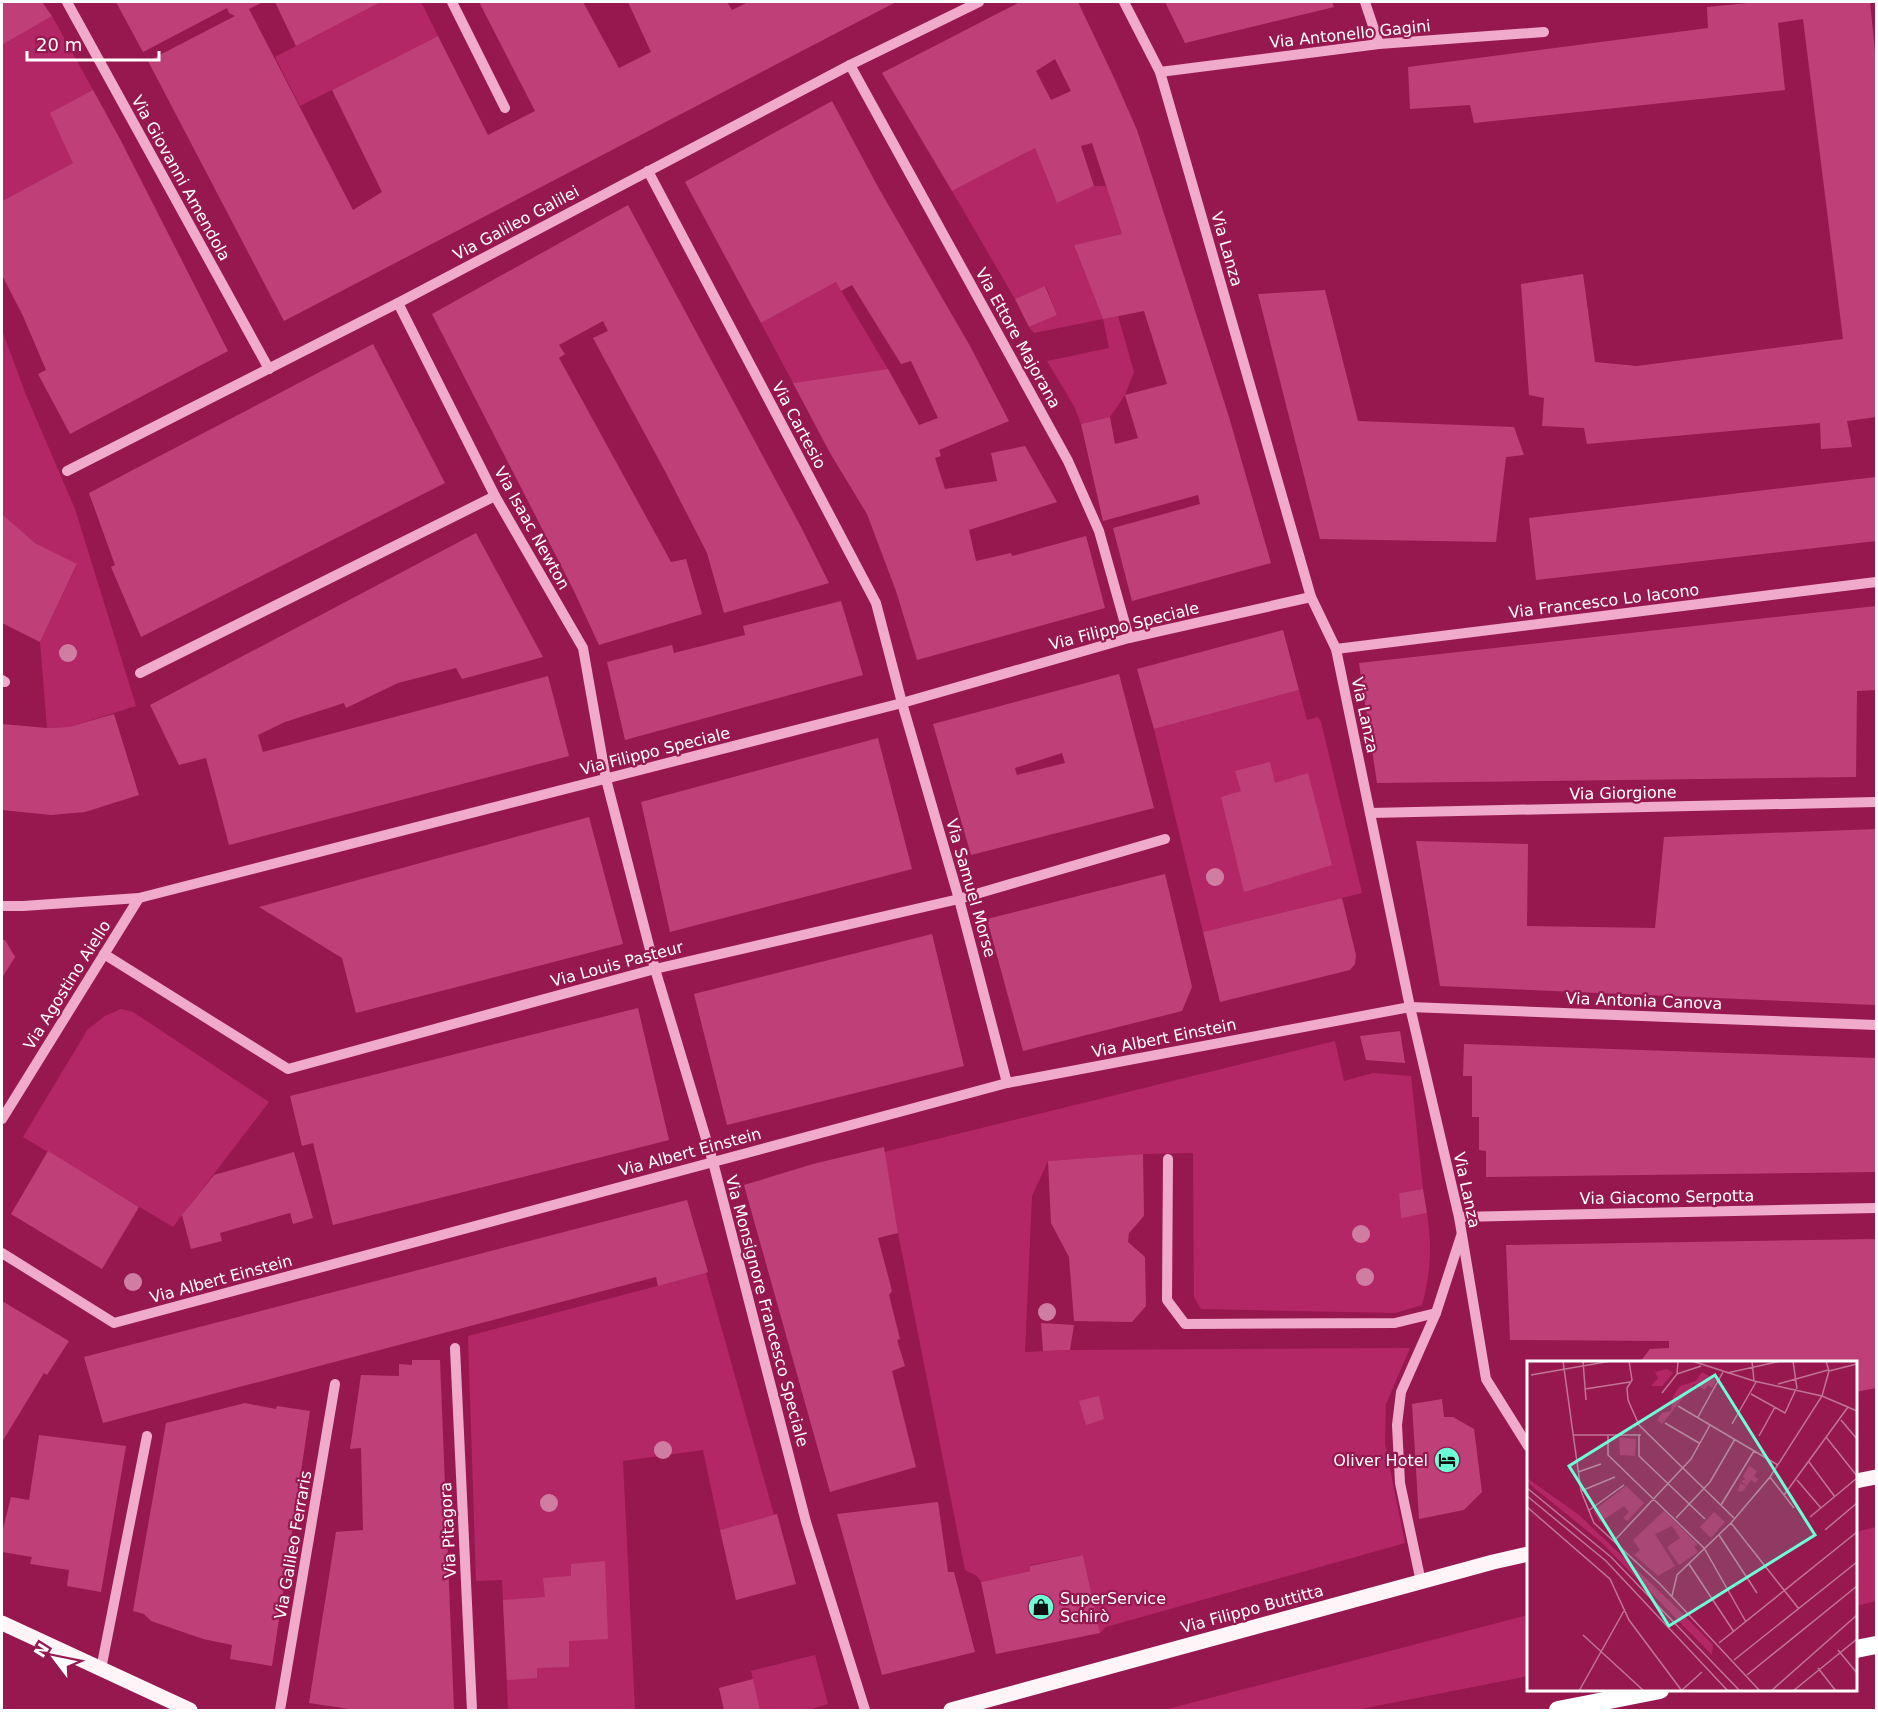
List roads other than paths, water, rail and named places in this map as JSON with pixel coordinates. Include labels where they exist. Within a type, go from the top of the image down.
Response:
[{"type":"highway","points":[[1857,1649],[1876,1645]]},
{"type":"highway","points":[[1558,1710],[1650,1691]]},
{"type":"main road","points":[[1857,1481],[1876,1477]]},
{"type":"main road","name":"Via Filippo Buttitta","points":[[951,1710],[1527,1554]]},
{"type":"main road","points":[[2,1623],[190,1710]]},
{"type":"street","name":"Via Giovanni Amendola","points":[[67,2],[268,369]]},
{"type":"street","points":[[452,2],[505,108]]},
{"type":"street","name":"Via Galileo Galilei","points":[[67,471],[398,303],[850,65],[979,2]]},
{"type":"street","name":"Via Lanza","points":[[1124,2],[1160,72],[1311,597],[1336,649],[1410,1007],[1459,1216],[1486,1379],[1527,1444]]},
{"type":"street","points":[[1365,2],[1379,44]]},
{"type":"street","name":"Via Antonello Gagini","points":[[1160,72],[1379,44],[1544,32]]},
{"type":"street","name":"Via Ettore Majorana","points":[[850,65],[1068,461],[1099,531],[1128,638]]},
{"type":"street","name":"Via Cartesio","points":[[648,171],[876,603],[902,703]]},
{"type":"street","name":"Via Isaac Newton","points":[[398,303],[495,496],[583,648],[606,779]]},
{"type":"street","points":[[140,673],[495,496]]},
{"type":"street","name":"Via Francesco Lo Iacono","points":[[1336,649],[1876,582]]},
{"type":"street","name":"Via Filippo Speciale","points":[[2,906],[139,898],[902,703],[1128,638],[1311,597]]},
{"type":"street","name":"Via Samuel Morse","points":[[902,703],[959,899],[1007,1083]]},
{"type":"street","name":"Via Monsignore Francesco Speciale","points":[[606,779],[655,969],[713,1162],[806,1522],[865,1710]]},
{"type":"street","name":"Via Giorgione","points":[[1370,813],[1876,802]]},
{"type":"street","name":"Via Louis Pasteur","points":[[104,954],[288,1069],[655,969],[959,899],[1165,839]]},
{"type":"street","name":"Via Agostino Aiello","points":[[2,1119],[139,898]]},
{"type":"street","name":"Via Antonia Canova","points":[[1410,1007],[1876,1025]]},
{"type":"street","name":"Via Albert Einstein","points":[[2,1253],[114,1323],[1007,1083],[1410,1007]]},
{"type":"street","points":[[1168,1159],[1167,1300],[1185,1324],[1395,1323],[1436,1312]]},
{"type":"street","name":"Via Giacomo Serpotta","points":[[1459,1216],[1876,1208]]},
{"type":"street","points":[[1421,1582],[1400,1483],[1396,1425],[1401,1392],[1436,1312],[1462,1233]]},
{"type":"street","name":"Via Pitagora","points":[[455,1348],[472,1710]]},
{"type":"street","name":"Via Galileo Ferraris","points":[[280,1710],[335,1384]]},
{"type":"street","points":[[101,1669],[147,1436]]},
{"type":"place","name":"Oliver Hotel","points":[[1447,1460]]},
{"type":"place","name":"SuperService Schirò","points":[[1041,1607]]}]
